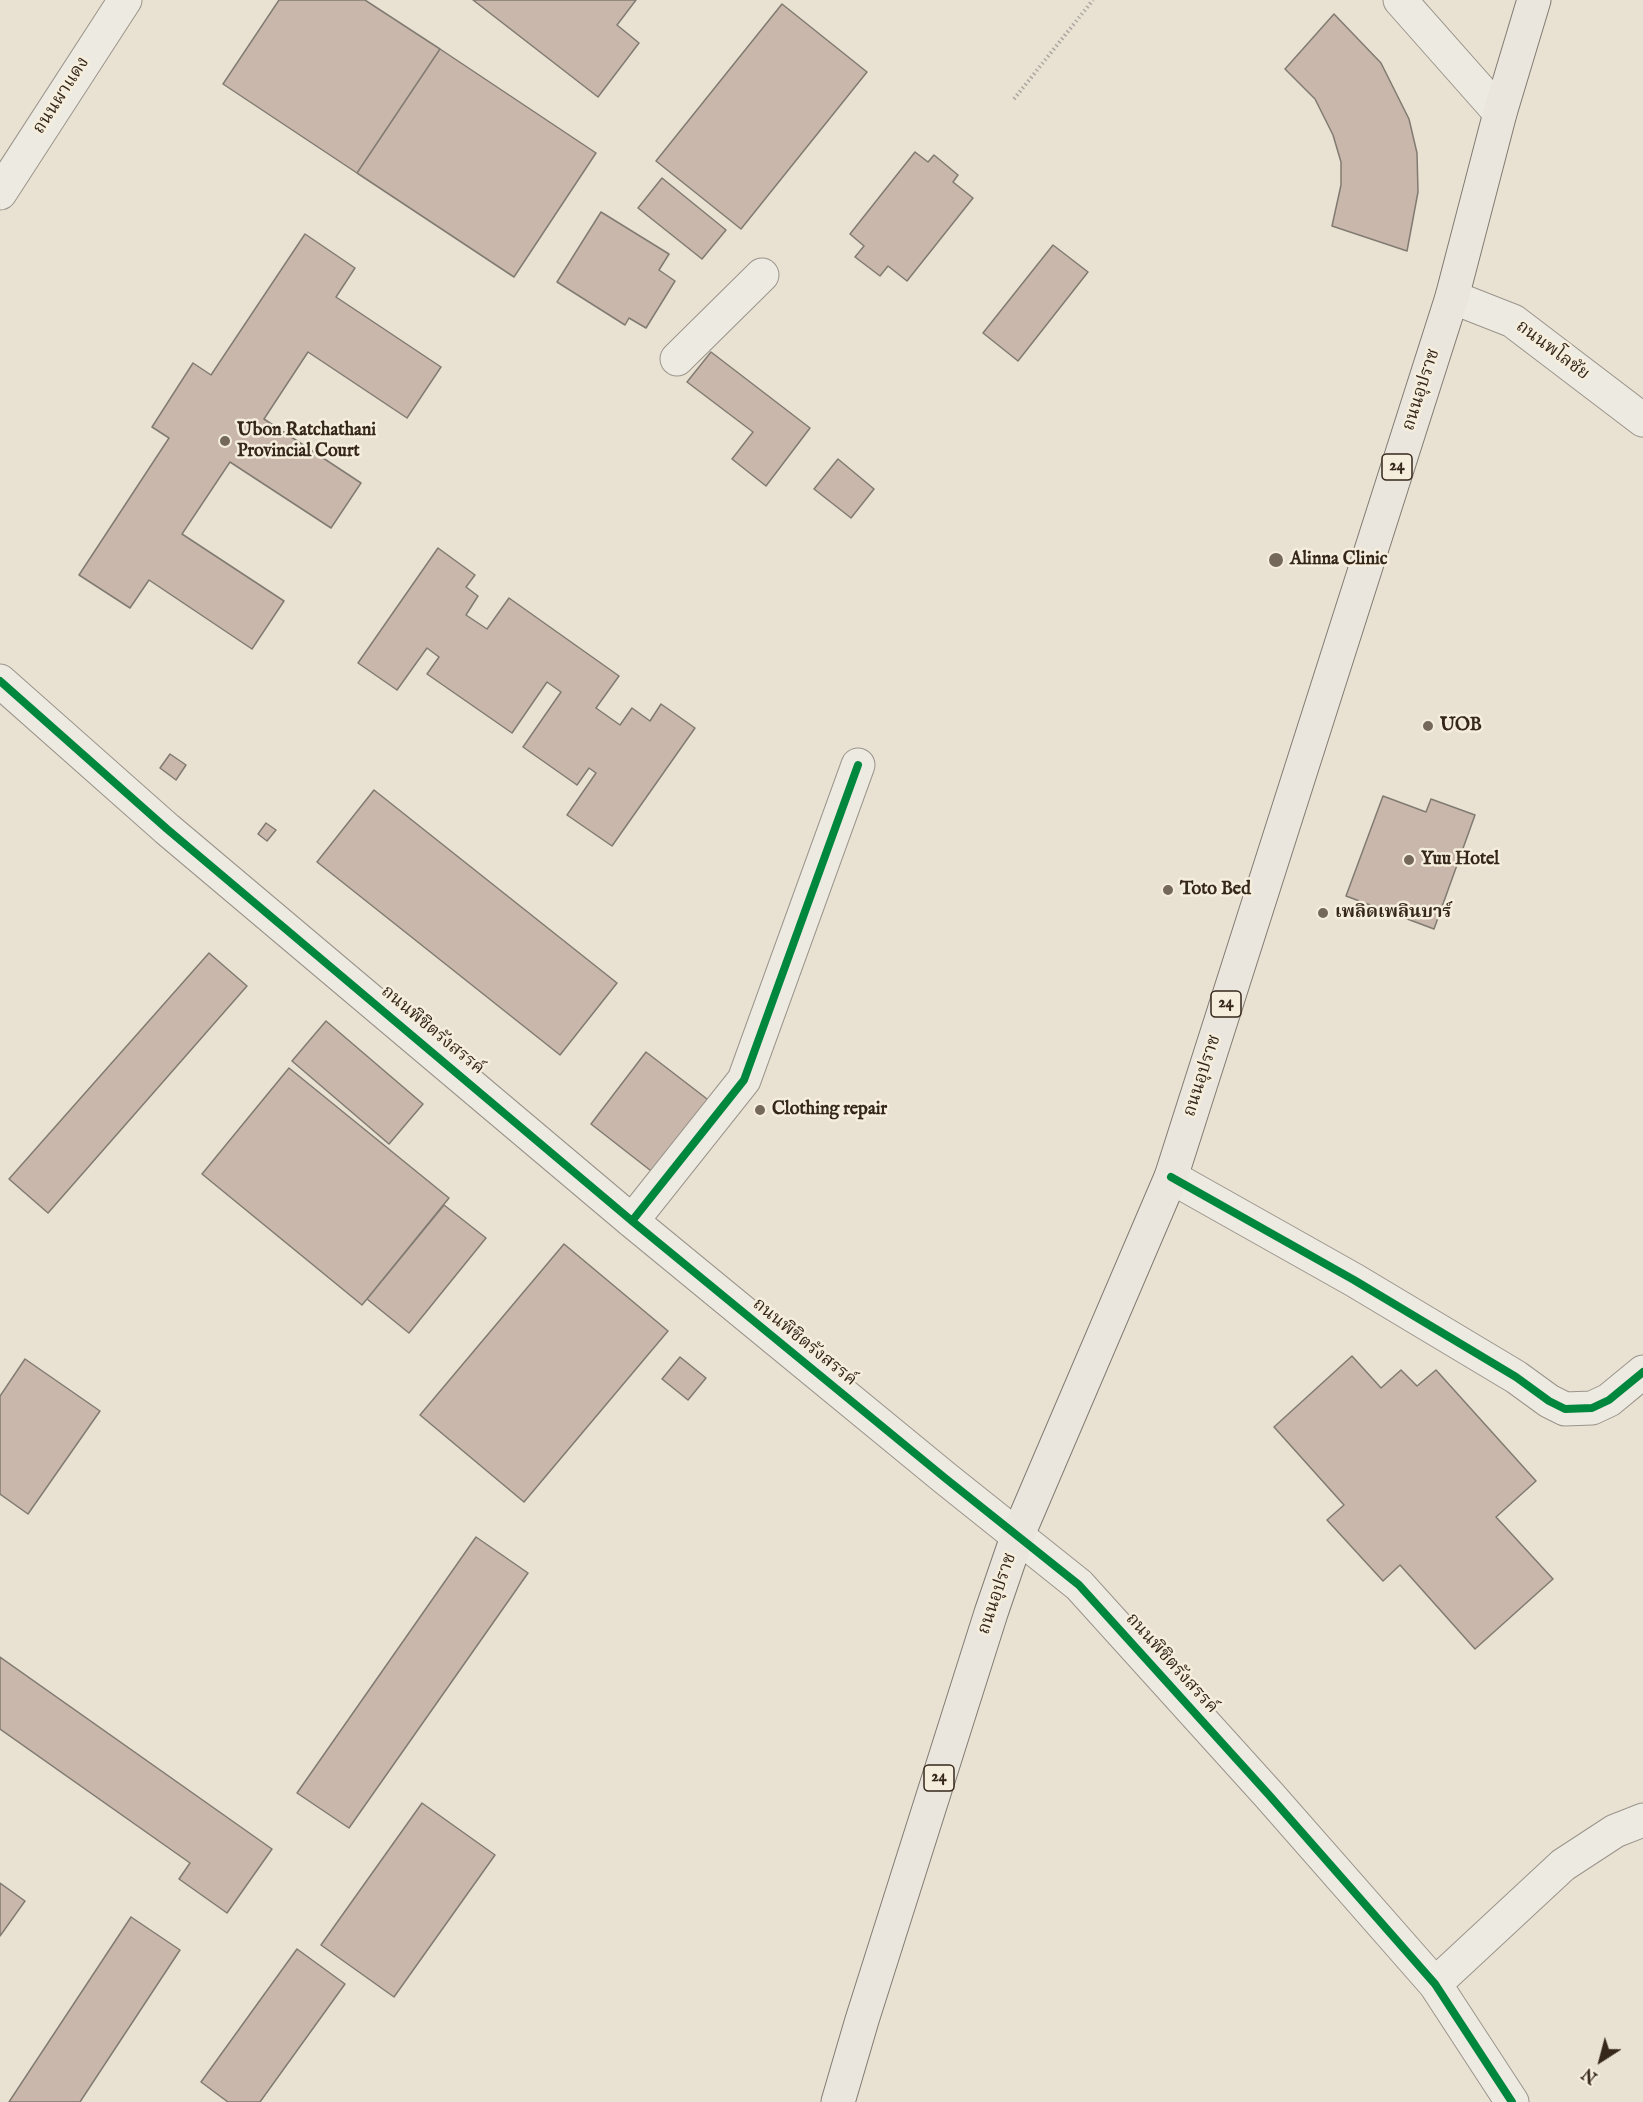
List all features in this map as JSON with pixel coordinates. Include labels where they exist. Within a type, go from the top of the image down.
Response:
[{"type":"main road","name":"ถนนอุปราช","points":[[838,2102],[869,1998],[1017,1537],[1171,1177],[1452,297],[1500,113],[1534,0]]},
{"type":"street","name":"ถนนผาแดง","points":[[1,189],[125,0]]},
{"type":"street","points":[[1400,0],[1500,113]]},
{"type":"street","points":[[677,359],[762,275]]},
{"type":"street","name":"ถนนพโลชัย","points":[[1452,297],[1513,321],[1643,420]]},
{"type":"street","name":"ถนนพิชิตรังสรรค์","points":[[0,681],[167,829],[632,1221],[1017,1537],[1079,1585],[1269,1795],[1435,1984],[1512,2102]]},
{"type":"street","points":[[632,1221],[744,1080],[858,765]]},
{"type":"street","points":[[1171,1177],[1354,1280],[1565,1409],[1592,1408],[1609,1400],[1643,1372]]},
{"type":"street","points":[[1435,1984],[1563,1865],[1615,1832],[1643,1820]]},
{"type":"path","points":[[1014,99],[1093,0]]},
{"type":"building","points":[[279,0],[365,0],[440,49],[357,173],[223,84]]},
{"type":"building","points":[[473,0],[636,0],[617,25],[639,43],[598,97]]},
{"type":"building","points":[[782,4],[867,72],[741,229],[656,161]]},
{"type":"building","points":[[1334,14],[1381,63],[1409,119],[1417,153],[1418,192],[1407,251],[1332,226],[1341,185],[1341,162],[1333,135],[1315,99],[1285,69]]},
{"type":"building","points":[[440,49],[596,153],[514,277],[357,173]]},
{"type":"building","points":[[915,152],[928,162],[934,155],[958,175],[953,182],[973,198],[907,281],[888,266],[880,276],[855,257],[864,246],[850,234]]},
{"type":"building","points":[[662,178],[726,230],[702,259],[638,208]]},
{"type":"building","points":[[601,212],[669,254],[659,270],[675,281],[646,328],[629,318],[625,325],[557,282]]},
{"type":"building","name":"Ubon Ratchathani Provincial Court","points":[[305,234],[355,268],[336,297],[441,367],[407,418],[308,352],[264,419],[361,483],[331,528],[230,462],[182,534],[284,601],[252,649],[149,580],[130,608],[79,575],[169,438],[152,427],[193,363],[211,375]]},
{"type":"building","points":[[1053,245],[1088,272],[1018,361],[983,333]]},
{"type":"building","points":[[711,352],[810,428],[766,486],[732,459],[753,432],[687,382]]},
{"type":"building","points":[[838,459],[874,489],[851,518],[814,489]]},
{"type":"building","points":[[438,548],[475,575],[466,587],[478,596],[466,615],[487,629],[509,598],[619,676],[596,708],[620,725],[632,708],[650,721],[661,704],[695,728],[612,846],[567,815],[596,773],[589,768],[577,785],[523,747],[561,692],[547,682],[512,733],[427,674],[439,657],[427,648],[397,690],[358,663]]},
{"type":"building","points":[[170,754],[186,765],[176,780],[160,768]]},
{"type":"building","points":[[374,790],[617,983],[560,1055],[317,862]]},
{"type":"building","points":[[1383,796],[1426,812],[1431,799],[1475,815],[1434,929],[1346,896]]},
{"type":"building","points":[[266,823],[276,830],[267,841],[258,834]]},
{"type":"building","points":[[209,953],[247,986],[48,1213],[9,1179]]},
{"type":"building","points":[[326,1021],[423,1104],[389,1144],[292,1061]]},
{"type":"building","points":[[646,1052],[711,1102],[655,1174],[591,1124]]},
{"type":"building","points":[[289,1068],[449,1198],[362,1305],[202,1174]]},
{"type":"building","points":[[444,1205],[486,1238],[409,1333],[367,1299]]},
{"type":"building","points":[[564,1244],[668,1331],[524,1502],[420,1415]]},
{"type":"building","points":[[1352,1356],[1381,1388],[1401,1370],[1417,1386],[1436,1370],[1536,1481],[1496,1517],[1553,1579],[1475,1649],[1400,1565],[1383,1581],[1327,1520],[1344,1505],[1274,1427]]},
{"type":"building","points":[[680,1357],[706,1378],[688,1400],[662,1379]]},
{"type":"building","points":[[25,1359],[100,1411],[28,1514],[0,1494],[0,1396]]},
{"type":"building","points":[[476,1537],[528,1573],[349,1828],[297,1793]]},
{"type":"building","points":[[0,1657],[272,1849],[227,1913],[179,1879],[190,1863],[0,1729]]},
{"type":"building","points":[[422,1803],[495,1855],[394,1997],[321,1945]]},
{"type":"building","points":[[0,1883],[25,1901],[0,1936]]},
{"type":"building","points":[[131,1917],[180,1950],[80,2102],[9,2102]]},
{"type":"building","points":[[297,1949],[345,1984],[260,2102],[228,2102],[201,2082]]},
{"type":"cycle path","points":[[0,681],[167,829],[632,1221],[1079,1585],[1269,1795],[1435,1984],[1512,2102]]},
{"type":"cycle path","points":[[632,1221],[744,1080],[858,765]]},
{"type":"cycle path","points":[[1171,1177],[1354,1280],[1565,1409],[1592,1408],[1609,1400],[1643,1372]]},
{"type":"place","name":"Ubon Ratchathani Provincial Court","points":[[225,441]]},
{"type":"place","name":"Alinna Clinic","points":[[1276,560]]},
{"type":"place","name":"UOB","points":[[1428,726]]},
{"type":"place","name":"Yuu Hotel","points":[[1409,860]]},
{"type":"place","name":"Toto Bed","points":[[1168,890]]},
{"type":"place","name":"เพลิดเพลินบาร์","points":[[1323,913]]},
{"type":"place","name":"Clothing repair","points":[[760,1110]]}]
